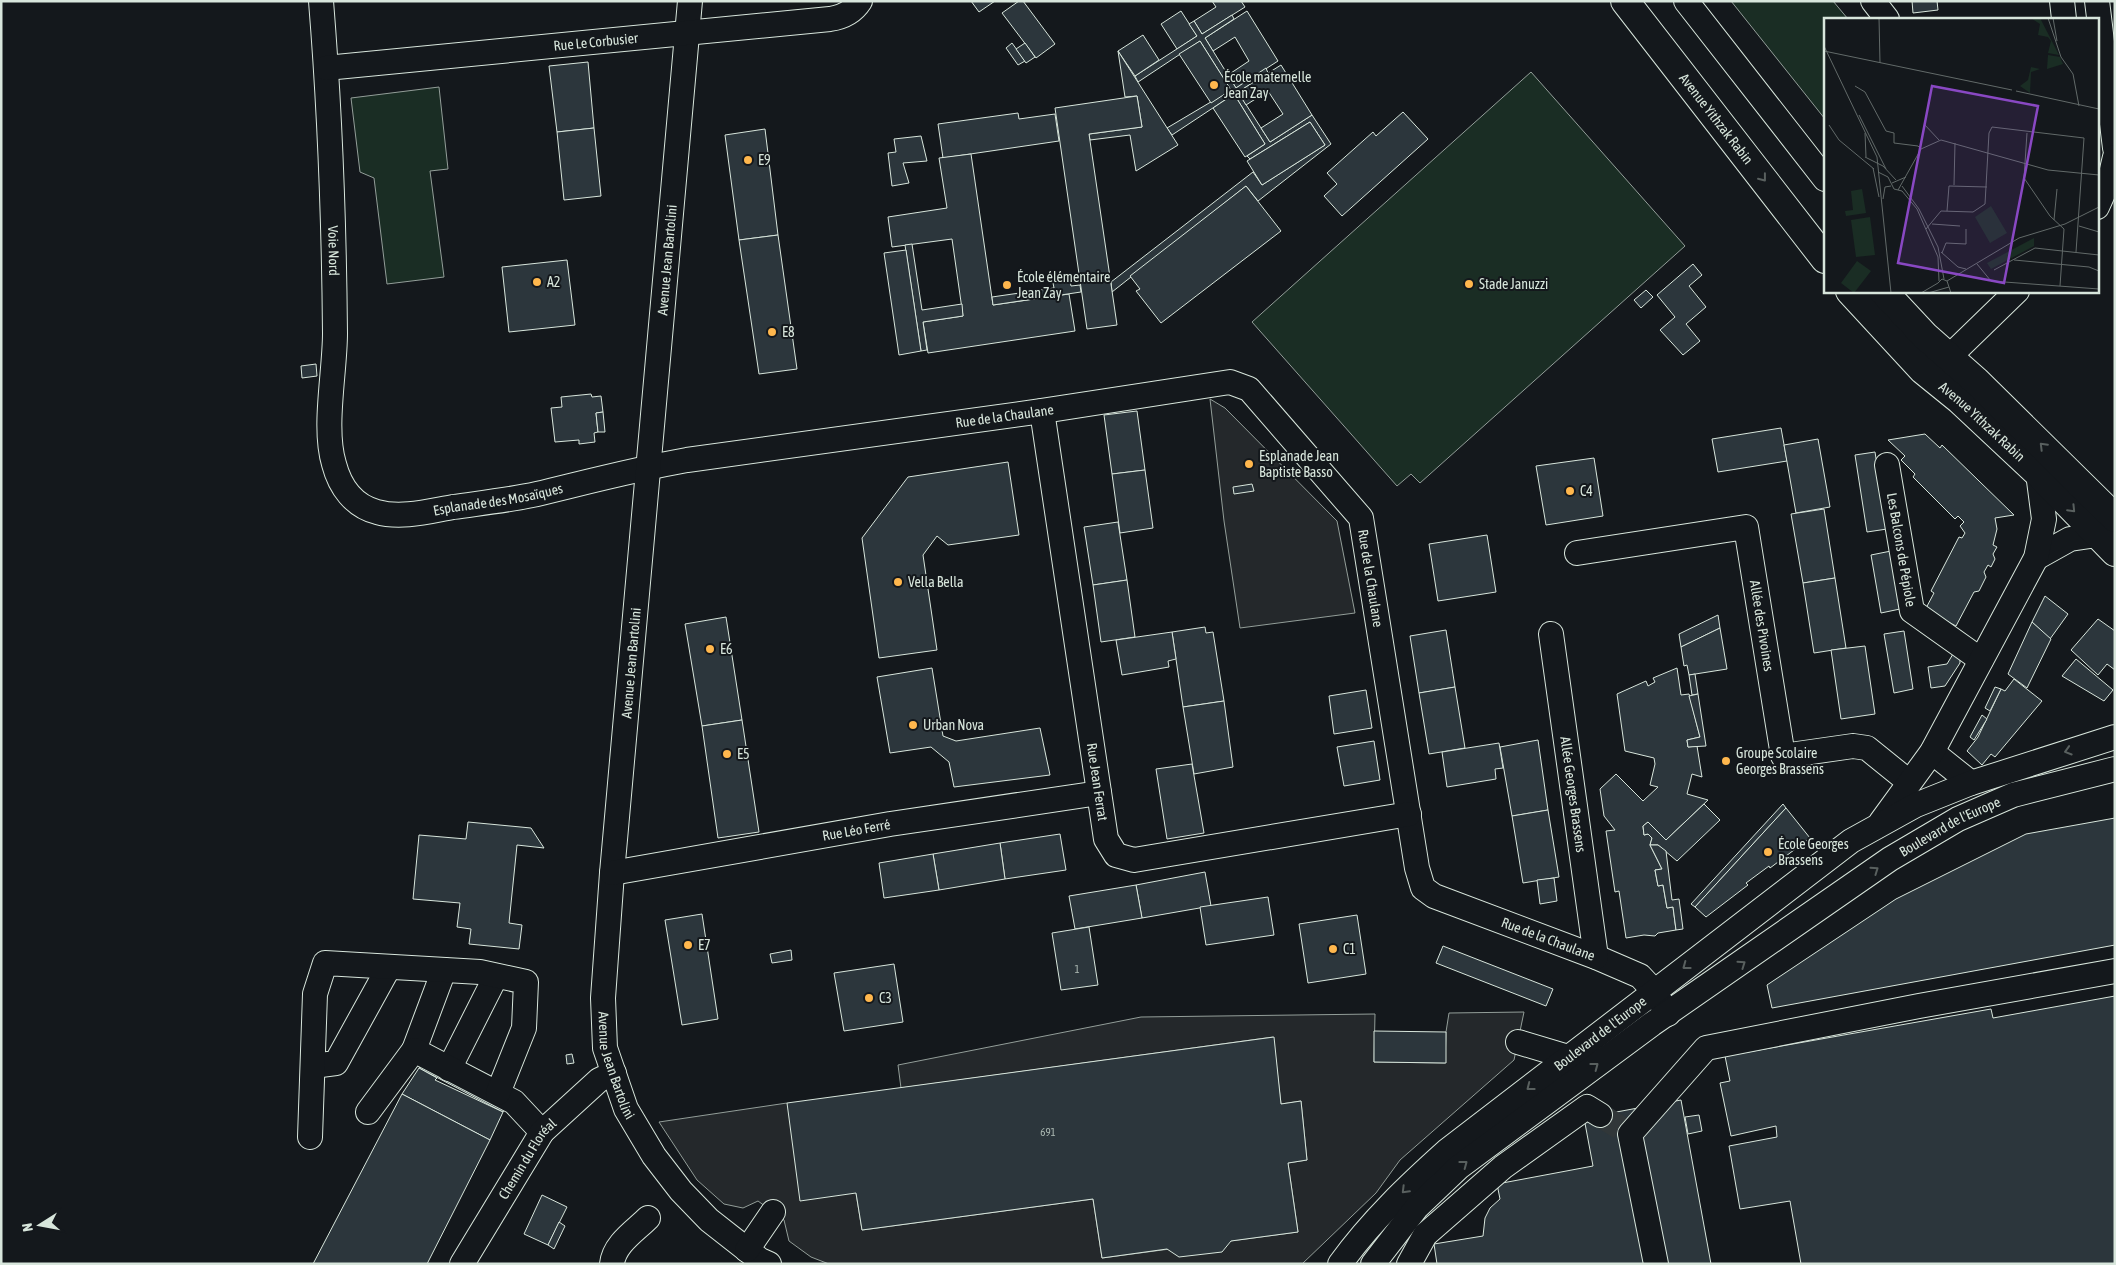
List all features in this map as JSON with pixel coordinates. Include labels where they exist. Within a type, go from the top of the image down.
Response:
[{"type":"main road","name":"Avenue Yithzak Rabin","points":[[1625,1],[1824,257]]},
{"type":"main road","name":"Avenue Yithzak Rabin","points":[[1648,1],[1824,228]]},
{"type":"main road","name":"Avenue Yithzak Rabin","points":[[1884,292],[1925,336],[1950,356],[2109,535]]},
{"type":"main road","name":"Avenue Yithzak Rabin","points":[[1854,296],[1923,370],[1950,390],[2038,473],[2109,535]]},
{"type":"street","name":"Voie Nord","points":[[321,1],[332,167],[335,351],[330,421],[331,453],[339,480],[351,496]]},
{"type":"street","name":"Avenue Jean Bartolini","points":[[690,1],[612,873],[603,998],[605,1048],[626,1109],[654,1156],[681,1191],[709,1220],[758,1259]]},
{"type":"street","name":"Rue Le Corbusier","points":[[326,68],[839,18],[854,9],[860,1]]},
{"type":"street","points":[[1686,1],[1824,178]]},
{"type":"street","points":[[1873,1],[1886,18]]},
{"type":"street","points":[[2062,1],[2064,18]]},
{"type":"street","points":[[2097,1],[2115,148]]},
{"type":"street","points":[[2098,205],[2110,178],[2115,157]]},
{"type":"street","points":[[1854,296],[1870,303],[1928,360],[1941,363],[2016,292]]},
{"type":"street","points":[[1950,356],[1945,371],[1950,390]]},
{"type":"street","name":"Rue de la Chaulane","points":[[648,467],[1042,411],[1230,382],[1249,389],[1361,518],[1417,868],[1423,888],[1440,899],[1596,957],[1640,976],[1654,991],[1668,1014]]},
{"type":"street","name":"Rue Jean Ferrat","points":[[1042,411],[1106,839],[1116,855],[1134,860],[1409,814]]},
{"type":"street","name":"Les Balcons de Pépiole","points":[[1887,465],[1912,612],[1982,660]]},
{"type":"street","name":"Esplanade des Mosaïques","points":[[351,496],[377,512],[391,515],[415,513],[536,494],[648,467]]},
{"type":"street","points":[[1879,824],[1932,752],[2036,558],[2044,519],[2038,473]]},
{"type":"street","name":"Allée des Pivoines","points":[[1577,553],[1746,528],[1783,756],[1853,746],[1867,748],[1909,782]]},
{"type":"street","points":[[2036,558],[2070,539],[2109,535]]},
{"type":"street","name":"Allée Georges Brassens","points":[[1551,634],[1596,957]]},
{"type":"street","name":"Boulevard de l'Europe","points":[[1340,1264],[1359,1238],[1407,1187],[1448,1150],[1852,841],[1879,824],[1916,805],[1971,783],[2115,737]]},
{"type":"street","points":[[1932,752],[1971,783]]},
{"type":"street","name":"Boulevard de l'Europe","points":[[1373,1264],[1416,1207],[1459,1167],[1668,1014],[1890,859],[1958,819],[2013,794],[2115,769]]},
{"type":"street","name":"Rue Léo Ferré","points":[[612,873],[890,824],[1099,794]]},
{"type":"street","name":"Boulevard de l'Europe","points":[[1703,989],[1716,964],[1870,844],[1879,824]]},
{"type":"street","points":[[310,1137],[315,994],[325,963],[480,972],[526,982],[524,1028],[498,1093]]},
{"type":"street","points":[[313,1066],[336,1063],[389,967]]},
{"type":"street","points":[[368,1112],[414,1050],[444,970]]},
{"type":"street","points":[[1656,1264],[1630,1134],[1706,1048],[1919,1006],[2115,971]]},
{"type":"street","points":[[449,1068],[496,976]]},
{"type":"street","points":[[1518,1042],[1568,1057]]},
{"type":"street","points":[[414,1050],[514,1102],[542,1132]]},
{"type":"street","name":"Chemin du Floréal","points":[[462,1264],[542,1132],[598,1080],[614,1073]]},
{"type":"street","points":[[1409,1264],[1425,1235],[1503,1167],[1587,1107],[1600,1115]]},
{"type":"street","points":[[758,1259],[773,1212]]},
{"type":"street","points":[[612,1264],[613,1257],[625,1238],[648,1218]]},
{"type":"green space","points":[[1731,1],[1833,1],[1847,18],[1824,18],[1824,118]]},
{"type":"green space","name":"Stade Januzzi","points":[[1531,72],[1685,246],[1420,483],[1411,474],[1397,486],[1252,322]]},
{"type":"green space","points":[[439,87],[448,169],[430,171],[444,277],[387,284],[374,178],[360,172],[351,98]]},
{"type":"shaded area","name":"Esplanade Jean Baptiste Basso","points":[[1210,399],[1225,408],[1337,521],[1355,613],[1240,628],[1224,521]]},
{"type":"shaded area","points":[[1524,1012],[1514,1060],[1400,1160],[1376,1193],[1302,1264],[829,1264],[811,1257],[789,1241],[784,1220],[758,1201],[743,1208],[724,1204],[697,1180],[659,1122],[787,1103],[856,1193],[862,1230],[1093,1199],[1102,1258],[1298,1232],[1288,1163],[1307,1160],[1301,1101],[1281,1104],[1273,1037],[901,1088],[898,1065],[1141,1017],[1375,1014],[1374,1062],[1445,1063],[1449,1013]]},
{"type":"building","points":[[971,1],[995,1],[979,12]]},
{"type":"building","points":[[1019,1],[1023,1],[1055,44],[1036,58],[1002,13]]},
{"type":"building","points":[[1212,1],[1241,1],[1245,7],[1202,34],[1194,21],[1216,7]]},
{"type":"building","points":[[1912,1],[1937,1],[1938,10],[1913,13]]},
{"type":"building","points":[[1181,11],[1197,36],[1177,49],[1161,24]]},
{"type":"building","points":[[1247,11],[1278,61],[1236,88],[1228,75],[1249,61],[1235,37],[1213,51],[1205,38]]},
{"type":"building","points":[[1232,15],[1234,19],[1205,38],[1236,88],[1266,68],[1268,73],[1238,92],[1270,142],[1312,115],[1331,144],[1258,201],[1246,186],[1112,292],[1111,282],[1253,172],[1262,185],[1325,145],[1310,122],[1250,159],[1247,156],[1265,144],[1234,94],[1172,135],[1167,128],[1231,90],[1200,41],[1138,82],[1135,76],[1197,36],[1189,24],[1194,21],[1202,34]]},
{"type":"building","points":[[1143,35],[1159,60],[1135,76],[1118,51]]},
{"type":"building","points":[[1200,41],[1231,90],[1211,103],[1179,54]]},
{"type":"building","points":[[1012,43],[1025,61],[1018,65],[1006,48]]},
{"type":"building","points":[[1025,43],[1035,57],[1026,63],[1016,49]]},
{"type":"building","points":[[1118,51],[1178,145],[1136,171],[1130,135],[1090,140],[1089,134],[1142,127],[1137,96],[1125,97]]},
{"type":"building","points":[[588,62],[594,128],[557,132],[549,66]]},
{"type":"building","points":[[1281,65],[1312,115],[1270,142],[1261,128],[1283,114],[1268,91],[1246,105],[1238,92]]},
{"type":"building","points":[[1234,94],[1265,144],[1245,157],[1213,108]]},
{"type":"building","points":[[1137,96],[1142,127],[1089,134],[1117,325],[1087,329],[1055,108]]},
{"type":"building","points":[[1403,112],[1428,139],[1342,216],[1324,196],[1337,184],[1327,173],[1373,132],[1376,136]]},
{"type":"building","points":[[1018,113],[1019,119],[1055,114],[1059,141],[943,158],[938,124]]},
{"type":"building","points":[[1310,122],[1325,145],[1262,185],[1247,161]]},
{"type":"building","points":[[594,128],[601,196],[564,200],[557,132]]},
{"type":"building","name":"E9","points":[[765,129],[778,235],[739,240],[725,135]]},
{"type":"building","points":[[921,136],[927,161],[903,163],[909,183],[892,186],[888,153],[896,152],[894,139]]},
{"type":"building","points":[[971,154],[993,305],[1069,294],[1075,331],[928,353],[923,322],[963,316],[952,239],[892,247],[888,217],[947,208],[939,158]]},
{"type":"building","points":[[1246,186],[1281,231],[1161,323],[1136,291],[1140,289],[1130,276]]},
{"type":"building","name":"E8","points":[[778,235],[797,369],[759,374],[739,240]]},
{"type":"building","points":[[912,244],[922,310],[962,304],[963,316],[923,322],[927,350],[921,351],[905,245]]},
{"type":"building","points":[[906,250],[921,351],[899,355],[884,253]]},
{"type":"building","name":"A2","points":[[567,260],[575,325],[509,332],[502,267]]},
{"type":"building","points":[[1693,264],[1702,275],[1689,286],[1706,307],[1686,324],[1700,341],[1683,355],[1660,330],[1675,317],[1657,295]]},
{"type":"building","points":[[1070,281],[1071,286],[1080,285],[1081,292],[993,305],[992,297],[1054,288],[1053,283]]},
{"type":"building","points":[[1646,290],[1653,297],[1641,308],[1634,300]]},
{"type":"building","points":[[316,364],[317,376],[302,378],[301,366]]},
{"type":"building","points":[[591,394],[592,397],[601,396],[603,412],[596,413],[598,432],[594,433],[595,442],[579,444],[579,440],[555,442],[551,408],[562,407],[561,397]]},
{"type":"building","points":[[1137,411],[1145,470],[1112,474],[1104,415]]},
{"type":"building","points":[[603,412],[605,432],[598,432],[596,413]]},
{"type":"building","points":[[1781,428],[1787,461],[1718,472],[1712,439]]},
{"type":"building","points":[[1925,434],[1940,448],[1942,445],[2014,515],[1995,518],[1997,529],[1993,545],[1997,547],[1993,554],[1995,559],[1991,567],[1988,565],[1984,572],[1986,577],[1979,591],[1974,592],[1956,626],[1925,610],[1934,593],[1931,591],[1959,537],[1962,538],[1965,533],[1960,526],[1964,522],[1958,516],[1955,519],[1913,477],[1915,474],[1901,460],[1905,456],[1888,440]]},
{"type":"building","points":[[1818,439],[1830,507],[1796,513],[1784,445]]},
{"type":"building","points":[[1875,452],[1887,529],[1867,532],[1855,455]]},
{"type":"building","name":"C4","points":[[1594,458],[1603,516],[1546,525],[1536,466]]},
{"type":"building","name":"Vella Bella","points":[[1008,462],[1019,535],[948,545],[937,536],[923,555],[937,650],[879,658],[862,538],[908,477]]},
{"type":"building","points":[[1145,470],[1153,528],[1120,533],[1112,474]]},
{"type":"building","points":[[1252,484],[1254,491],[1234,494],[1233,487]]},
{"type":"building","points":[[1824,509],[1835,578],[1803,583],[1791,514]]},
{"type":"building","points":[[1118,522],[1127,580],[1093,585],[1084,527]]},
{"type":"building","points":[[1487,535],[1496,592],[1438,601],[1429,544]]},
{"type":"building","points":[[1891,551],[1900,609],[1881,613],[1871,555]]},
{"type":"building","points":[[1835,578],[1846,648],[1814,653],[1803,583]]},
{"type":"building","points":[[1127,580],[1135,637],[1101,642],[1093,585]]},
{"type":"building","points":[[2045,596],[2068,614],[2050,639],[2032,622]]},
{"type":"building","points":[[1718,615],[1720,628],[1681,647],[1679,634]]},
{"type":"building","name":"E6","points":[[726,617],[742,720],[702,726],[685,624]]},
{"type":"building","points":[[2098,619],[2115,631],[2115,670],[2107,664],[2098,675],[2071,650]]},
{"type":"building","points":[[2032,622],[2051,639],[2027,688],[2008,674]]},
{"type":"building","points":[[1205,627],[1206,633],[1213,632],[1224,701],[1183,707],[1172,632]]},
{"type":"building","points":[[1720,628],[1727,669],[1689,675],[1687,665],[1684,666],[1681,647]]},
{"type":"building","points":[[1446,630],[1455,687],[1419,693],[1410,636]]},
{"type":"building","points":[[1904,631],[1913,689],[1894,693],[1884,634]]},
{"type":"building","points":[[1172,632],[1176,659],[1168,661],[1169,667],[1122,675],[1116,640]]},
{"type":"building","points":[[1865,646],[1875,714],[1841,719],[1831,650]]},
{"type":"building","points":[[1953,654],[1960,658],[1960,663],[1945,686],[1931,688],[1928,667],[1947,664]]},
{"type":"building","points":[[2076,659],[2113,690],[2104,701],[2062,676]]},
{"type":"building","name":"Urban Nova","points":[[932,668],[943,736],[956,741],[1040,728],[1050,775],[954,787],[949,762],[931,747],[890,753],[877,677]]},
{"type":"building","points":[[1677,668],[1681,695],[1689,694],[1700,737],[1687,740],[1688,747],[1697,746],[1702,777],[1692,774],[1687,794],[1708,800],[1666,840],[1648,822],[1643,826],[1644,835],[1648,834],[1652,838],[1650,845],[1662,869],[1655,870],[1658,886],[1663,885],[1667,908],[1673,907],[1676,930],[1658,933],[1655,936],[1644,935],[1626,938],[1619,891],[1615,892],[1606,831],[1615,830],[1604,816],[1600,789],[1616,774],[1643,801],[1658,787],[1650,785],[1655,764],[1654,758],[1625,751],[1617,694],[1646,681],[1648,686],[1655,682],[1653,678]]},
{"type":"building","points":[[1695,674],[1698,694],[1692,695],[1689,675]]},
{"type":"building","points":[[2014,679],[2042,701],[1995,757],[1991,754],[1982,765],[1967,751],[1978,737],[2001,689],[2005,691]]},
{"type":"building","points":[[1455,687],[1465,748],[1429,754],[1419,693]]},
{"type":"building","points":[[1995,687],[2001,689],[1990,711],[1985,708]]},
{"type":"building","points":[[1366,690],[1372,728],[1334,734],[1329,696]]},
{"type":"building","points":[[1698,694],[1706,746],[1688,747],[1687,740],[1700,737],[1689,696]]},
{"type":"building","points":[[1224,701],[1233,767],[1194,774],[1183,707]]},
{"type":"building","points":[[1982,715],[1987,719],[1974,740],[1970,737]]},
{"type":"building","name":"E5","points":[[742,720],[759,832],[718,838],[702,726]]},
{"type":"building","points":[[1538,740],[1548,810],[1512,816],[1500,747]]},
{"type":"building","points":[[1374,741],[1380,780],[1344,786],[1337,747]]},
{"type":"building","points":[[1499,743],[1503,768],[1495,769],[1496,779],[1447,787],[1442,752]]},
{"type":"building","points":[[1192,764],[1204,833],[1167,839],[1156,769]]},
{"type":"building","points":[[1704,804],[1720,820],[1677,861],[1658,845],[1650,845],[1652,838],[1648,834],[1644,835],[1643,826],[1648,822],[1666,840]]},
{"type":"building","points":[[1783,804],[1786,808],[1695,907],[1691,904]]},
{"type":"building","name":"École Georges Brassens","points":[[1786,808],[1810,838],[1770,868],[1769,866],[1746,883],[1748,885],[1706,917],[1695,907]]},
{"type":"building","points":[[1548,810],[1559,877],[1523,883],[1512,816]]},
{"type":"building","points":[[2115,818],[2115,945],[1772,1008],[1767,985],[1896,899],[2026,834]]},
{"type":"building","points":[[468,822],[531,828],[544,848],[517,845],[509,923],[522,925],[519,949],[469,944],[471,929],[457,927],[460,903],[413,899],[419,835],[466,839]]},
{"type":"building","points":[[1060,834],[1066,870],[1005,879],[1000,843]]},
{"type":"building","points":[[1000,843],[1005,879],[939,890],[933,854]]},
{"type":"building","points":[[1650,845],[1658,845],[1666,851],[1672,900],[1679,899],[1683,929],[1676,930],[1673,907],[1667,908],[1663,885],[1658,886],[1655,870],[1662,869]]},
{"type":"building","points":[[933,854],[939,890],[884,898],[879,863]]},
{"type":"building","points":[[1205,872],[1211,906],[1142,918],[1136,885]]},
{"type":"building","points":[[1554,878],[1557,901],[1540,904],[1537,880]]},
{"type":"building","points":[[1136,885],[1142,918],[1075,929],[1069,896]]},
{"type":"building","points":[[1268,897],[1274,935],[1206,945],[1200,907]]},
{"type":"building","name":"E7","points":[[702,914],[718,1019],[682,1025],[665,920]]},
{"type":"building","name":"C1","points":[[1357,915],[1366,974],[1308,983],[1299,924]]},
{"type":"building","points":[[1089,927],[1098,985],[1061,990],[1052,933]]},
{"type":"building","points":[[1443,946],[1553,989],[1546,1006],[1436,963]]},
{"type":"building","points":[[791,950],[792,960],[772,963],[770,954]]},
{"type":"building","name":"C3","points":[[894,964],[903,1022],[844,1031],[834,973]]},
{"type":"building","points":[[2115,996],[2115,1264],[1801,1264],[1790,1201],[1740,1209],[1729,1146],[1777,1137],[1776,1126],[1731,1136],[1720,1083],[1730,1081],[1725,1056],[1991,1009],[1993,1018]]},
{"type":"building","points":[[1374,1031],[1446,1032],[1446,1063],[1374,1062]]},
{"type":"building","points":[[1274,1037],[1281,1104],[1301,1101],[1307,1160],[1288,1163],[1298,1232],[1231,1241],[1222,1252],[1179,1257],[1167,1249],[1102,1258],[1093,1199],[862,1230],[856,1193],[800,1201],[787,1103]]},
{"type":"building","points":[[572,1054],[574,1063],[567,1064],[566,1055]]},
{"type":"building","points":[[423,1063],[506,1107],[503,1112],[419,1068]]},
{"type":"building","points":[[419,1068],[437,1078],[435,1080],[503,1112],[490,1140],[402,1094]]},
{"type":"building","points":[[402,1094],[490,1140],[427,1264],[313,1264]]},
{"type":"building","points":[[1681,1100],[1711,1264],[1437,1264],[1434,1244],[1483,1236],[1485,1218],[1490,1208],[1500,1199],[1497,1184],[1593,1166],[1584,1118]]},
{"type":"building","points":[[1699,1115],[1702,1131],[1688,1134],[1685,1117]]},
{"type":"building","points":[[542,1195],[567,1207],[548,1245],[524,1234]]},
{"type":"building","points":[[559,1222],[565,1226],[554,1249],[548,1245]]},
{"type":"tunnel","points":[[1600,1115],[1630,1134]]},
{"type":"place","name":"École maternelle Jean Zay","points":[[1214,85]]},
{"type":"place","name":"E9","points":[[748,160]]},
{"type":"place","name":"A2","points":[[537,282]]},
{"type":"place","name":"Stade Januzzi","points":[[1469,284]]},
{"type":"place","name":"École élémentaire Jean Zay","points":[[1007,285]]},
{"type":"place","name":"E8","points":[[772,332]]},
{"type":"place","name":"Esplanade Jean Baptiste Basso","points":[[1249,464]]},
{"type":"place","name":"C4","points":[[1570,491]]},
{"type":"place","name":"Vella Bella","points":[[898,582]]},
{"type":"place","name":"E6","points":[[710,649]]},
{"type":"place","name":"Urban Nova","points":[[913,725]]},
{"type":"place","name":"E5","points":[[727,754]]},
{"type":"place","name":"Groupe Scolaire Georges Brassens","points":[[1726,761]]},
{"type":"place","name":"École Georges Brassens","points":[[1768,852]]},
{"type":"place","name":"E7","points":[[688,945]]},
{"type":"place","name":"C1","points":[[1333,949]]},
{"type":"place","name":"C3","points":[[869,998]]}]
